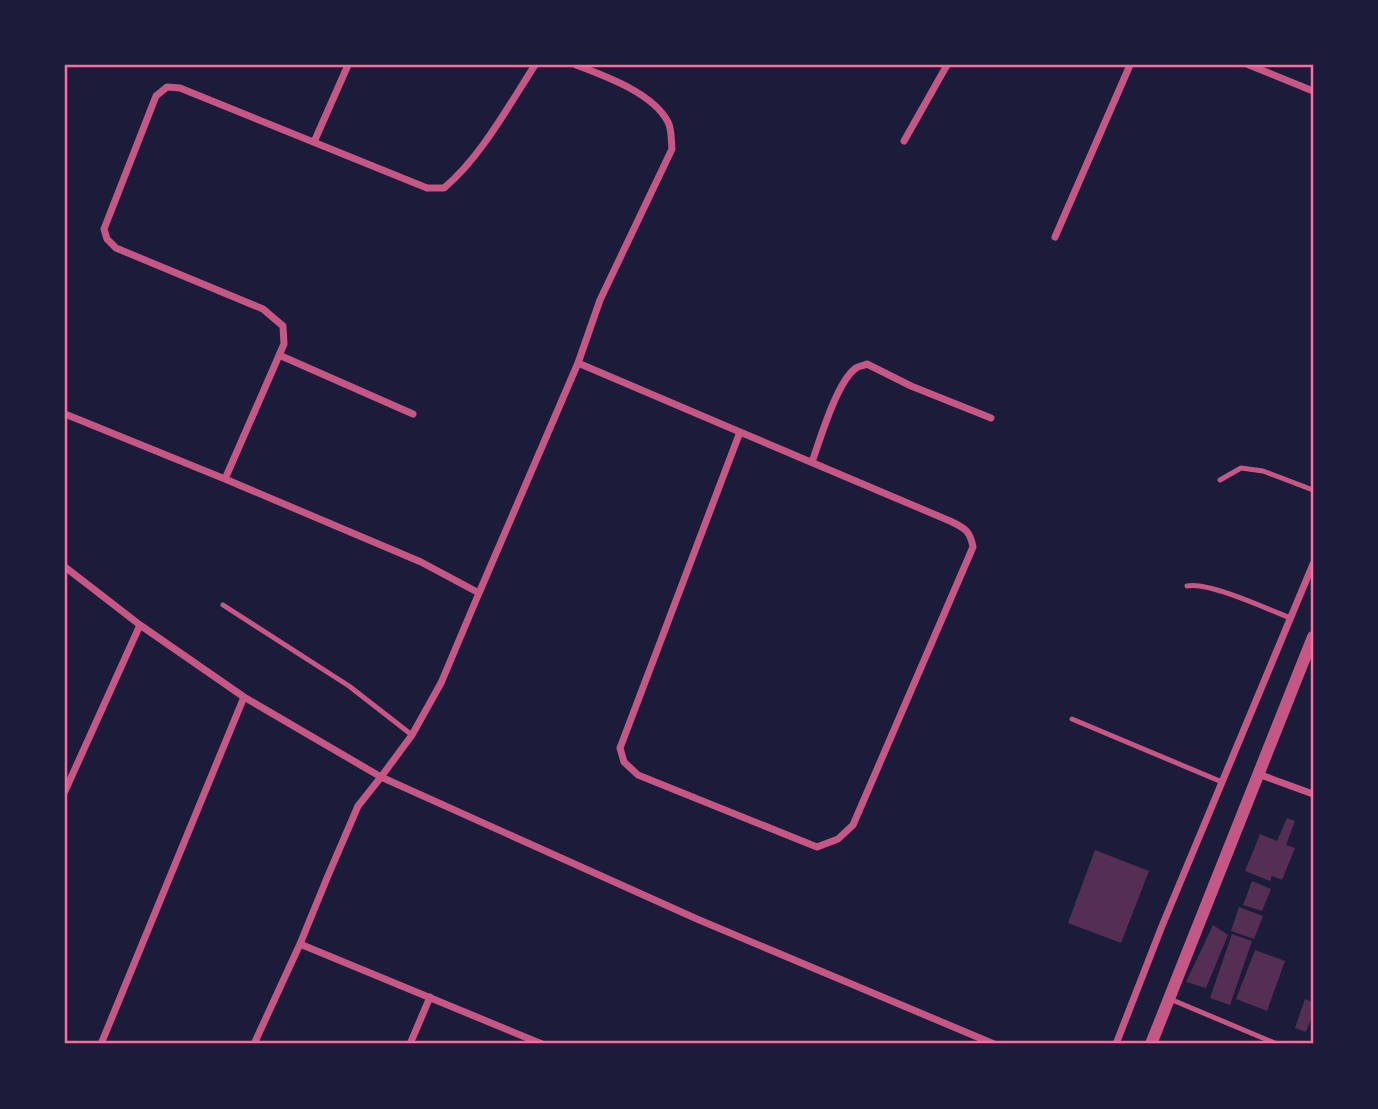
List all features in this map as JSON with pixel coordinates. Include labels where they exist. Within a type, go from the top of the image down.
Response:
[{"type":"street","points":[[314,142],[348,65]]},
{"type":"street","points":[[225,479],[284,344],[283,326],[263,309],[116,248],[107,239],[104,229],[156,96],[167,87],[180,88],[427,188],[444,188],[457,177],[492,131],[535,65]]},
{"type":"street","points":[[254,1044],[300,944],[358,806],[412,735],[441,684],[578,363],[600,300],[672,149],[670,124],[656,105],[615,79],[576,65]]},
{"type":"street","points":[[904,141],[947,65]]},
{"type":"street","points":[[1055,237],[1130,65]]},
{"type":"street","points":[[1249,65],[1313,91]]},
{"type":"street","points":[[279,355],[413,414]]},
{"type":"street","points":[[578,363],[964,527],[971,537],[973,547],[853,825],[838,839],[817,847],[638,775],[624,762],[620,748],[740,432]]},
{"type":"street","points":[[812,463],[834,404],[847,378],[856,368],[867,365],[991,418]]},
{"type":"street","points":[[65,414],[421,562],[479,593]]},
{"type":"street","points":[[1116,1044],[1162,926],[1313,564]]},
{"type":"street","points":[[65,568],[140,625],[244,697],[381,777],[697,919],[994,1044]]},
{"type":"street","points":[[65,791],[140,625]]},
{"type":"street","points":[[1152,1044],[1313,637]]},
{"type":"street","points":[[102,1044],[244,697]]},
{"type":"street","points":[[1258,774],[1313,794]]},
{"type":"street","points":[[300,944],[542,1044]]},
{"type":"street","points":[[410,1044],[429,997]]},
{"type":"lane","points":[[1220,480],[1241,468],[1263,471],[1313,490]]},
{"type":"lane","points":[[1186,586],[1194,584],[1215,589],[1290,618]]},
{"type":"lane","points":[[223,605],[349,686],[412,735]]},
{"type":"lane","points":[[1072,719],[1222,782]]},
{"type":"lane","points":[[1169,999],[1277,1044]]},
{"type":"building","points":[[1287,818],[1295,821],[1286,845],[1295,848],[1282,880],[1272,876],[1270,881],[1245,871],[1260,834],[1277,841]]},
{"type":"building","points":[[1095,850],[1149,871],[1121,943],[1068,923]]},
{"type":"building","points":[[1252,881],[1271,889],[1262,911],[1243,905]]},
{"type":"building","points":[[1239,907],[1263,916],[1254,939],[1231,931]]},
{"type":"building","points":[[1213,925],[1228,935],[1206,988],[1186,982]]},
{"type":"building","points":[[1232,934],[1252,941],[1230,1005],[1210,998]]},
{"type":"building","points":[[1255,950],[1285,961],[1267,1011],[1236,999]]},
{"type":"building","points":[[1305,999],[1313,1002],[1313,1013],[1306,1032],[1295,1028]]}]
